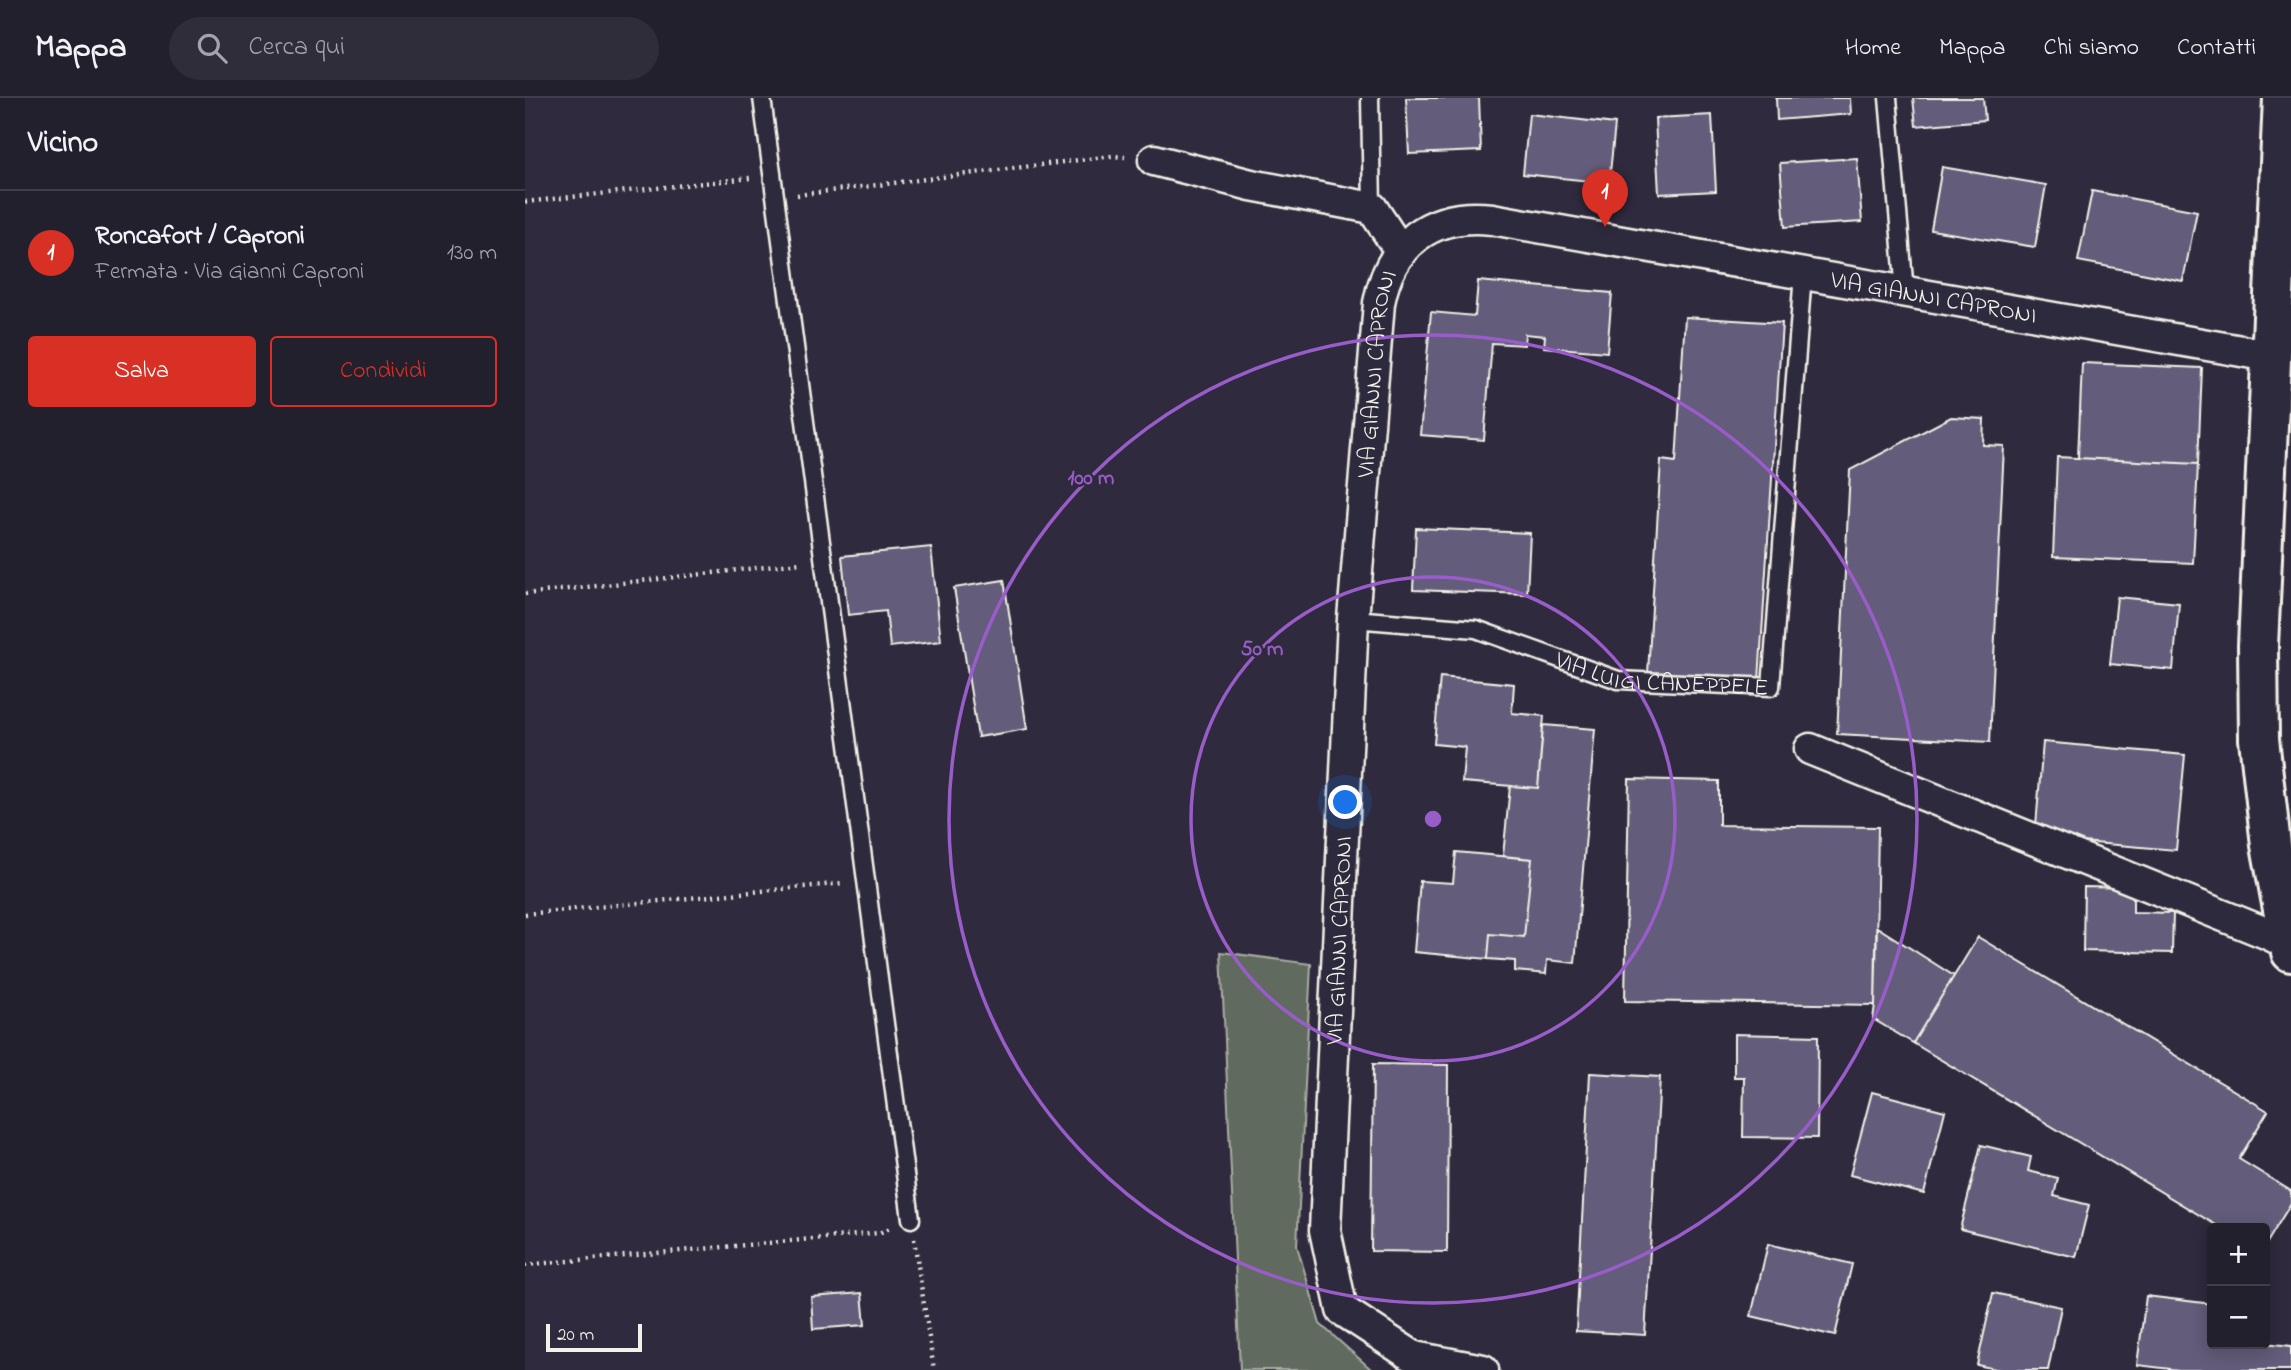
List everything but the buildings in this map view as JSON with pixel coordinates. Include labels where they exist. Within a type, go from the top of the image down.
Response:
[{"type":"street","points":[[2283,98],[2258,646],[2259,738],[2271,845],[2290,947]]},
{"type":"street","points":[[1154,160],[1251,185],[1372,208]]},
{"type":"street","name":"VIA GIANNI CAPRONI","points":[[1372,208],[1401,252]]},
{"type":"street","name":"VIA GIANNI CAPRONI","points":[[1483,1370],[1414,1357],[1342,1310],[1325,1230],[1353,619],[1379,303],[1383,284],[1401,252],[1433,225],[1468,216],[2270,356]]},
{"type":"street","points":[[1810,749],[2253,928],[2290,947]]},
{"type":"lane","points":[[762,98],[911,1219]]},
{"type":"lane","points":[[1370,98],[1372,208]]},
{"type":"lane","points":[[1888,98],[1905,292]]},
{"type":"lane","name":"VIA LUIGI CANEPPELE","points":[[1353,619],[1476,629],[1618,680],[1771,687],[1803,274]]},
{"type":"path","points":[[775,197],[1112,156],[1154,160]]},
{"type":"path","points":[[525,202],[772,175]]},
{"type":"path","points":[[525,594],[823,561]]},
{"type":"path","points":[[525,914],[866,881]]},
{"type":"path","points":[[525,1265],[879,1233],[911,1219],[934,1370]]},
{"type":"green space","points":[[1221,952],[1311,964],[1297,1246],[1320,1324],[1372,1370],[1240,1370]]},
{"type":"place","name":"Roncafort / Caproni","points":[[1605,227]]}]
